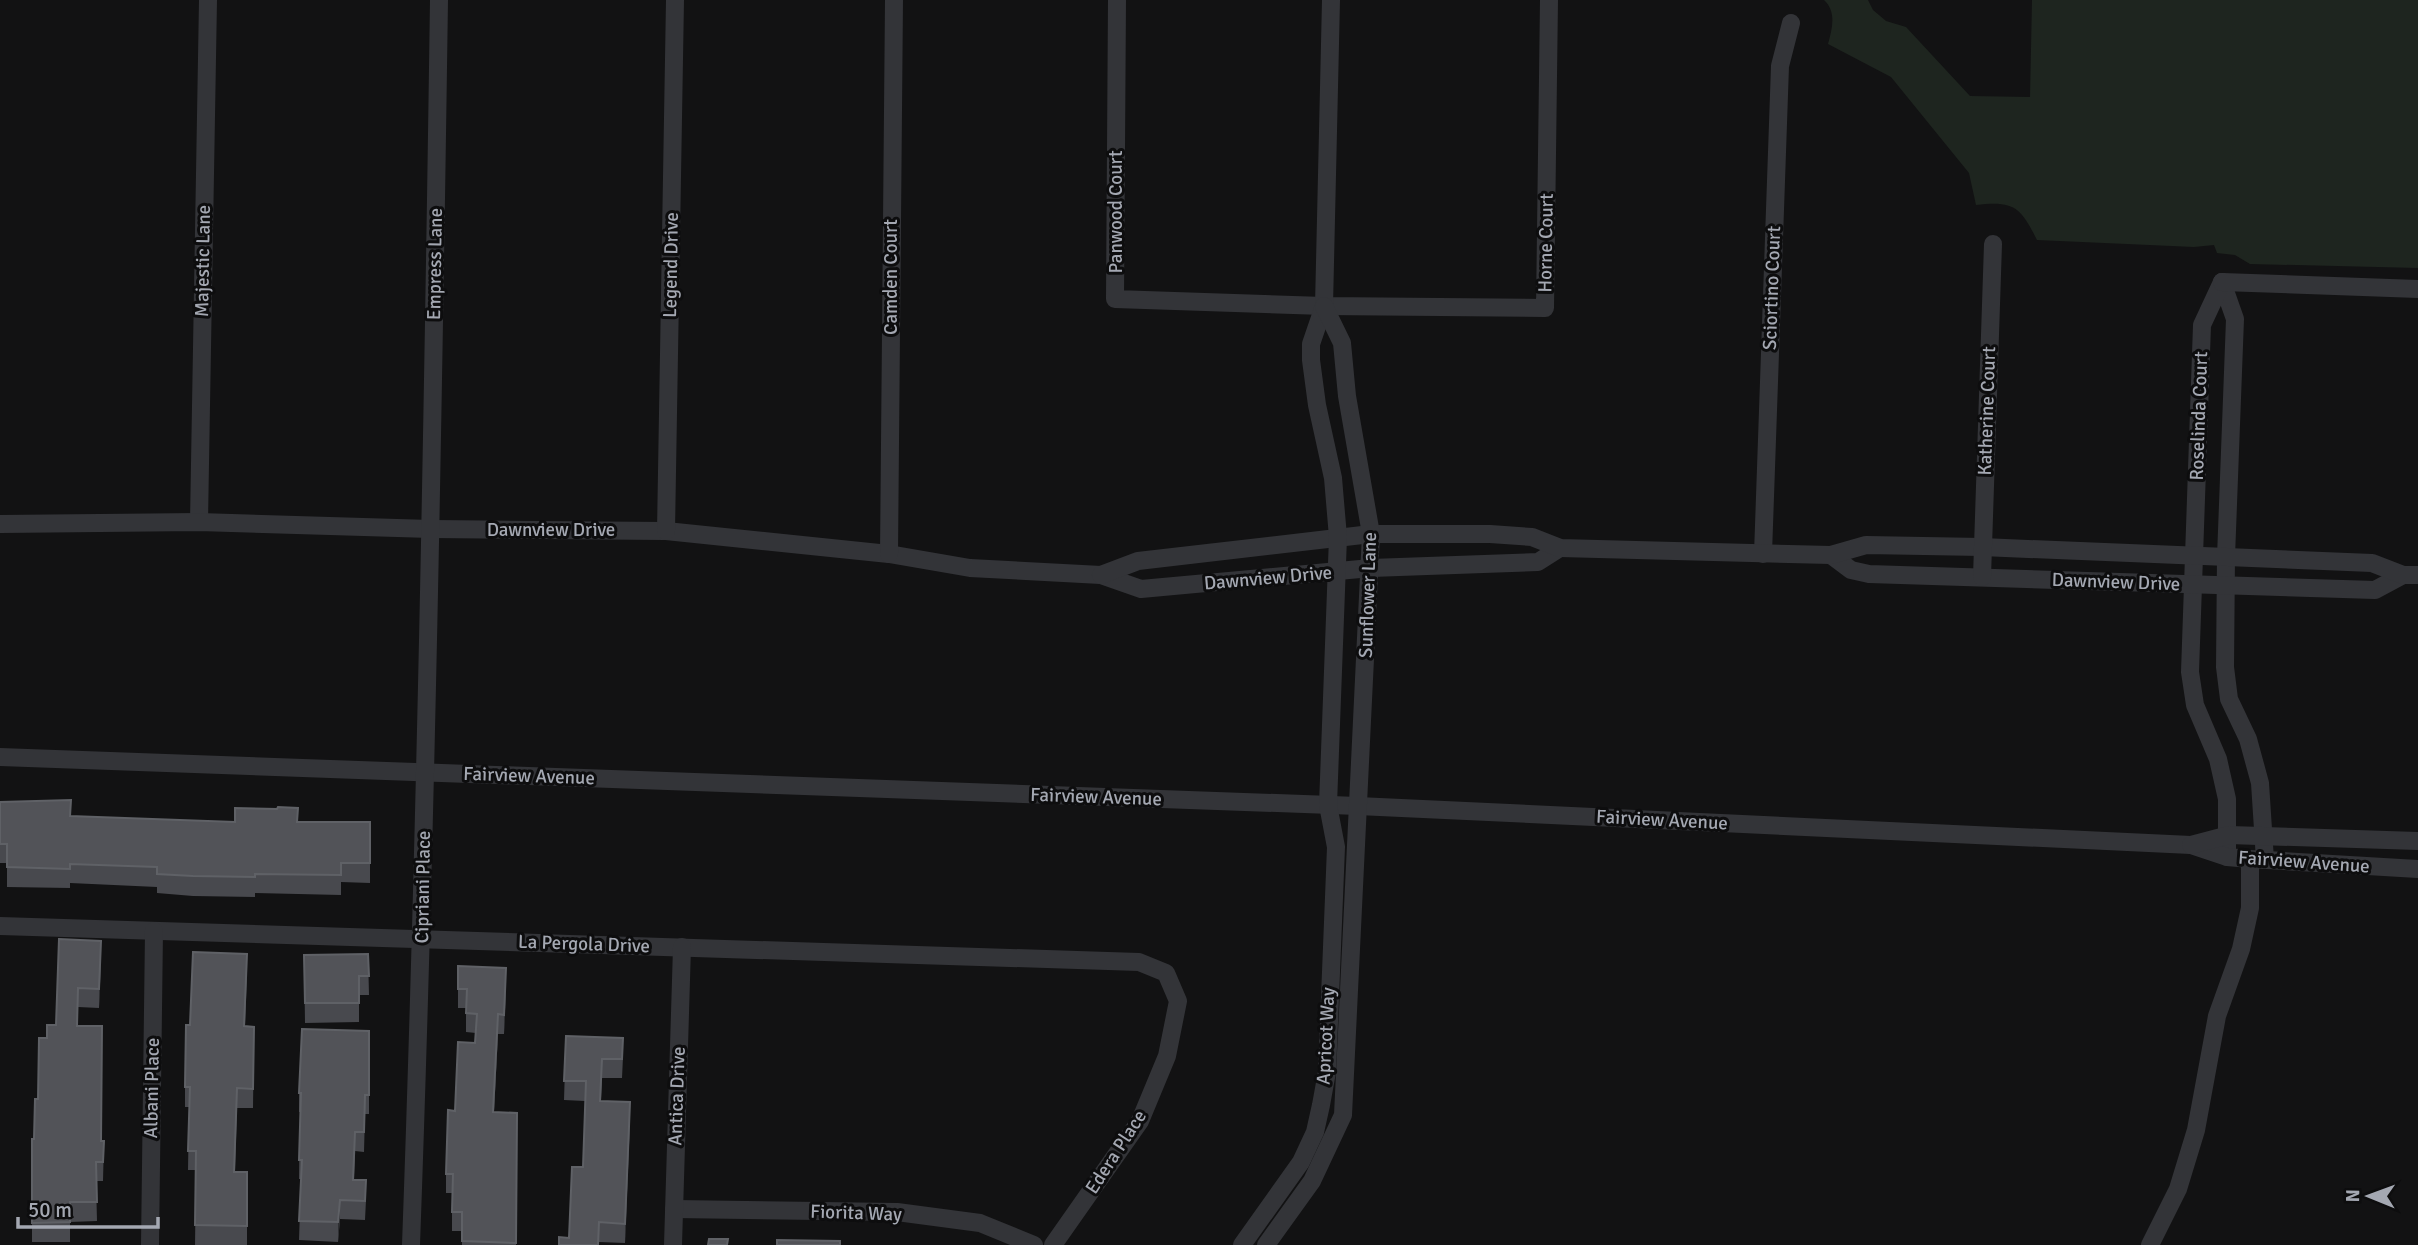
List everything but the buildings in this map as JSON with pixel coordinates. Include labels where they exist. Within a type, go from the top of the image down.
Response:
[{"type":"street","name":"Majestic Lane","points":[[199,522],[208,0]]},
{"type":"street","name":"Empress Lane","points":[[431,529],[439,0]]},
{"type":"street","name":"Legend Drive","points":[[666,531],[676,0]]},
{"type":"street","name":"Camden Court","points":[[889,554],[894,0]]},
{"type":"street","name":"Panwood Court","points":[[1117,0],[1115,299],[1324,306]]},
{"type":"street","name":"Sunflower Lane","points":[[1328,805],[1338,537],[1333,478],[1317,405],[1311,344],[1324,306],[1331,0]]},
{"type":"street","name":"Horne Court","points":[[1324,306],[1545,308],[1549,0]]},
{"type":"street","name":"Sciortino Court","points":[[1763,554],[1780,66],[1791,23]]},
{"type":"street","name":"Katherine Court","points":[[1982,577],[1993,244]]},
{"type":"street","points":[[2222,282],[2418,289]]},
{"type":"street","name":"Roselinda Court","points":[[2222,282],[2202,325],[2190,672],[2195,705],[2218,759],[2227,799],[2227,857]]},
{"type":"street","name":"Roselinda Court","points":[[2150,1245],[2178,1189],[2196,1130],[2217,1016],[2241,949],[2263,835],[2260,783],[2248,739],[2229,699],[2225,667],[2226,557],[2235,319],[2222,282]]},
{"type":"street","name":"Sunflower Lane","points":[[1324,306],[1342,343],[1347,396],[1371,534],[1358,806]]},
{"type":"street","name":"Dawnview Drive","points":[[0,524],[199,522],[431,529],[666,531],[889,554],[970,568],[1101,575],[1141,589],[1371,568],[1538,562],[1560,548]]},
{"type":"street","name":"Cipriani Place","points":[[411,1245],[422,939],[431,529]]},
{"type":"street","name":"Dawnview Drive","points":[[1101,575],[1138,561],[1371,534],[1490,534],[1532,537],[1560,548],[1763,554],[1831,555],[1866,545],[2193,555],[2372,563],[2410,575]]},
{"type":"street","name":"Dawnview Drive","points":[[1831,555],[1851,570],[1869,574],[2226,587],[2375,590],[2410,575]]},
{"type":"street","name":"Fairview Avenue","points":[[0,757],[1358,806],[2191,845],[2227,857],[2418,869]]},
{"type":"street","name":"Apricot Way","points":[[1242,1245],[1301,1162],[1315,1132],[1321,1105],[1326,1072],[1336,847],[1328,805]]},
{"type":"street","name":"Apricot Way","points":[[1266,1245],[1312,1181],[1343,1115],[1358,806]]},
{"type":"street","name":"Fairview Avenue","points":[[2191,845],[2229,835],[2418,841]]},
{"type":"street","name":"La Pergola Drive","points":[[0,926],[1139,962],[1166,973]]},
{"type":"street","name":"Albani Place","points":[[150,1245],[153,931]]},
{"type":"street","name":"Antica Drive","points":[[673,1245],[682,947]]},
{"type":"street","name":"Edera Place","points":[[1054,1245],[1145,1110],[1167,1056],[1178,1001],[1166,973]]},
{"type":"street","name":"Fiorita Way","points":[[674,1209],[897,1213],[980,1223],[1034,1245]]},
{"type":"shaded area","points":[[1824,0],[1868,0],[1873,10],[1886,21],[1906,27],[1970,96],[2030,97],[2032,0],[2418,0],[2418,268],[2250,264],[2235,255],[2217,253],[2214,245],[2194,247],[2037,240],[2026,220],[2015,209],[2000,204],[1976,205],[1969,173],[1891,77],[1828,44],[1832,15]]}]
